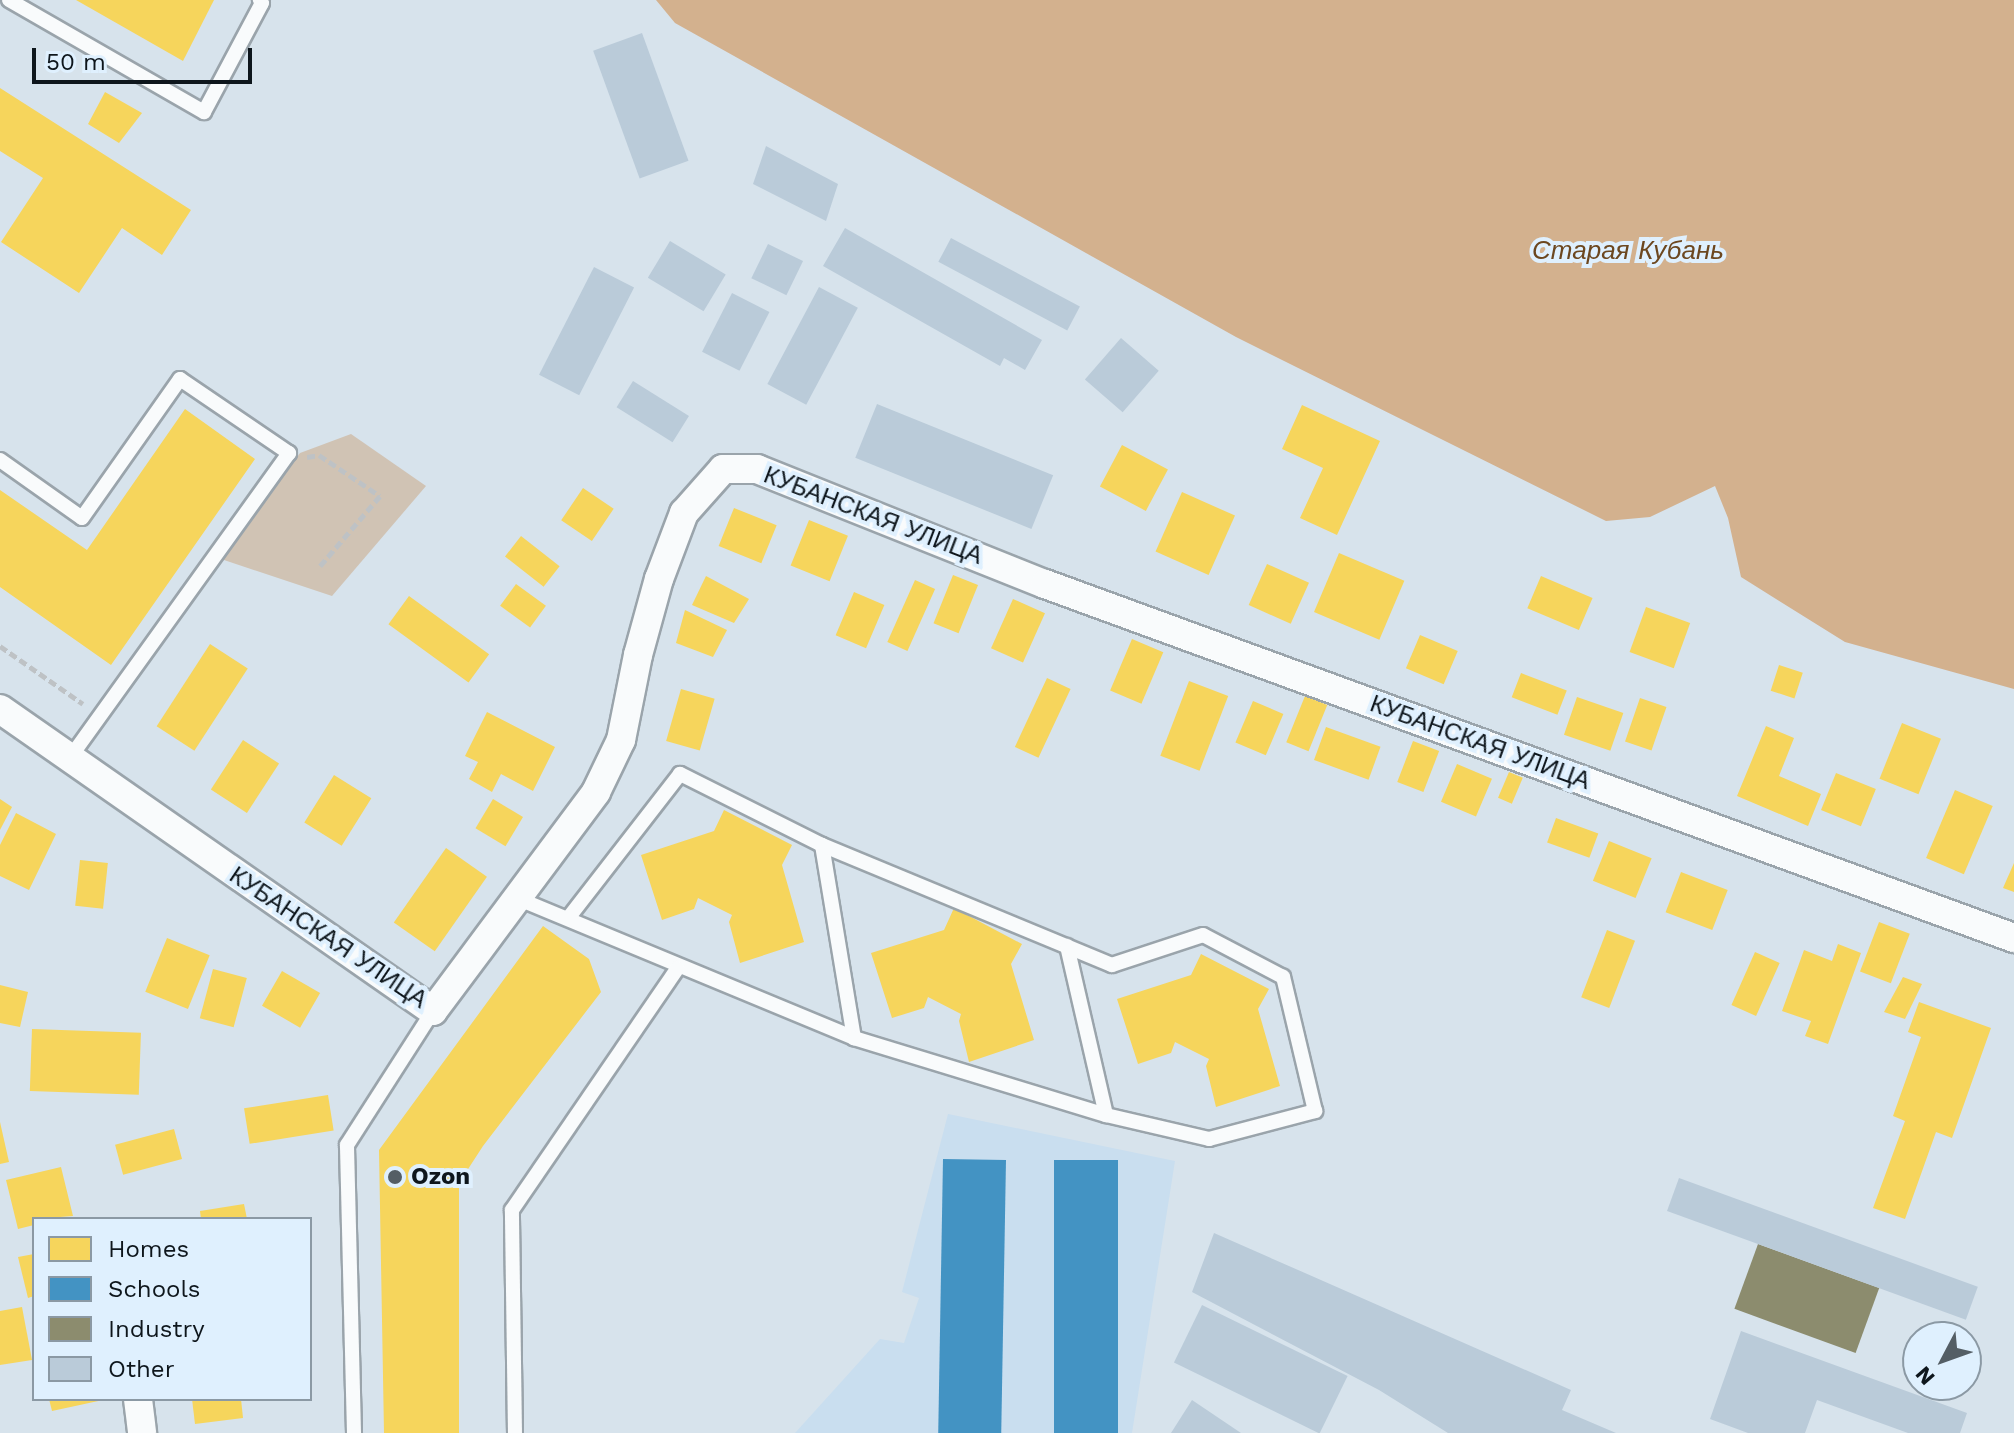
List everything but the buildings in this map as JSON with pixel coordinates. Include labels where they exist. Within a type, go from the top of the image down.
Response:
[{"type":"street","name":"КУБАНСКАЯ УЛИЦА","points":[[0,709],[433,1011],[596,792],[621,740],[638,655],[659,579],[684,513],[723,469],[757,469],[1045,584],[2014,938]]},
{"type":"street","points":[[138,1401],[142,1433]]},
{"type":"lane","points":[[9,0],[204,112],[262,3],[260,0]]},
{"type":"lane","points":[[0,460],[82,518],[180,379],[289,453],[70,758]]},
{"type":"lane","points":[[519,899],[569,917],[678,968],[854,1038],[1106,1115],[1209,1139],[1315,1111],[1283,977],[1203,935],[1112,965],[822,845],[680,774],[569,917]]},
{"type":"lane","points":[[822,845],[854,1038]]},
{"type":"lane","points":[[1067,946],[1106,1115]]},
{"type":"lane","points":[[515,1433],[512,1210],[678,968]]},
{"type":"lane","points":[[354,1433],[347,1145],[433,1011]]},
{"type":"path","points":[[319,455],[380,496],[320,566]]},
{"type":"path","points":[[0,646],[100,717]]},
{"type":"shaded area","points":[[351,434],[426,486],[332,596],[221,559],[300,453]]},
{"type":"shaded area","points":[[948,1114],[1175,1161],[1132,1433],[795,1433],[880,1339],[904,1343],[919,1298],[902,1292]]},
{"type":"water","name":"Старая Кубань","points":[[656,0],[2014,0],[2014,689],[1845,642],[1741,577],[1728,518],[1715,486],[1650,517],[1606,521],[1236,337],[675,23]]},
{"type":"place","name":"Ozon","points":[[395,1177]]}]
